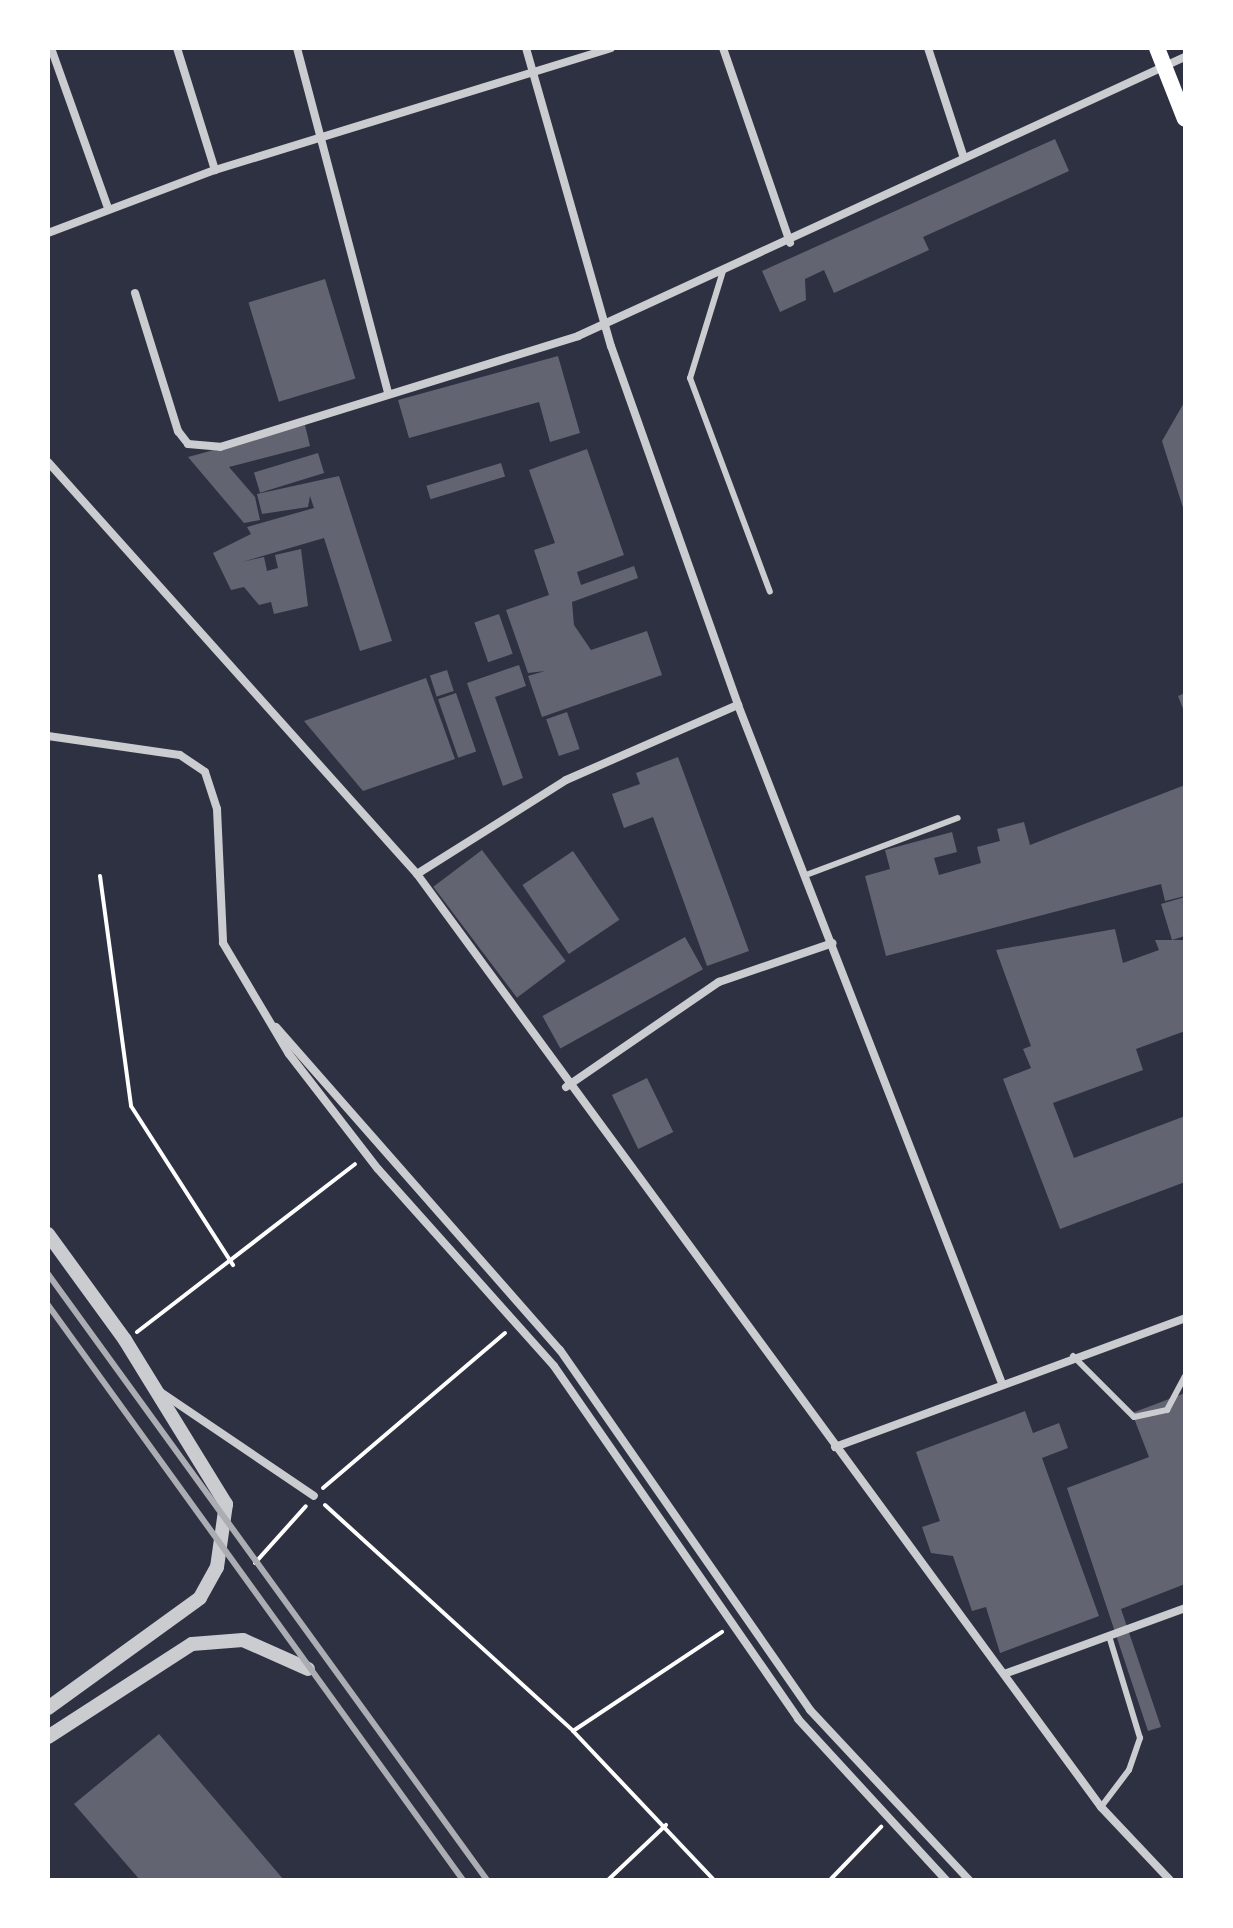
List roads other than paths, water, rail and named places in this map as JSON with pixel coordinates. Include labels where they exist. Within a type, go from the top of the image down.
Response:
[{"type":"main road","points":[[1157,48],[1185,119]]},
{"type":"street","points":[[51,48],[108,208]]},
{"type":"street","points":[[177,48],[215,170]]},
{"type":"street","points":[[297,48],[388,392]]},
{"type":"street","points":[[526,48],[607,323],[738,705],[1001,1381]]},
{"type":"street","points":[[48,233],[215,170],[535,75],[611,48]]},
{"type":"street","points":[[723,48],[790,243]]},
{"type":"street","points":[[928,48],[963,155]]},
{"type":"street","points":[[135,293],[160,385],[188,444],[220,447],[607,323],[790,243],[963,155],[1166,70],[1185,57]]},
{"type":"street","points":[[48,462],[417,874],[566,1087],[1101,1807],[1170,1880]]},
{"type":"street","points":[[417,874],[566,780],[738,705]]},
{"type":"street","points":[[48,736],[180,755],[205,772],[217,809],[217,921],[232,963],[270,1021],[366,1155],[517,1322],[798,1719],[946,1880]]},
{"type":"street","points":[[566,1087],[719,982],[833,943]]},
{"type":"street","points":[[270,1021],[560,1350],[810,1710],[969,1880]]},
{"type":"street","points":[[48,1234],[125,1340],[226,1504],[217,1567],[200,1598],[48,1708]]},
{"type":"street","points":[[835,1447],[1001,1381],[1185,1318]]},
{"type":"street","points":[[155,1388],[314,1496]]},
{"type":"street","points":[[1004,1674],[1185,1608]]},
{"type":"street","points":[[48,1737],[192,1644],[243,1640],[308,1669]]},
{"type":"lane","points":[[723,271],[690,378],[770,592]]},
{"type":"lane","points":[[806,875],[958,818]]},
{"type":"lane","points":[[1073,1356],[1134,1417],[1167,1410],[1185,1376]]},
{"type":"lane","points":[[1101,1807],[1129,1770],[1140,1738],[1109,1636]]},
{"type":"railway","points":[[48,1274],[487,1880]]},
{"type":"railway","points":[[48,1305],[463,1880]]}]
